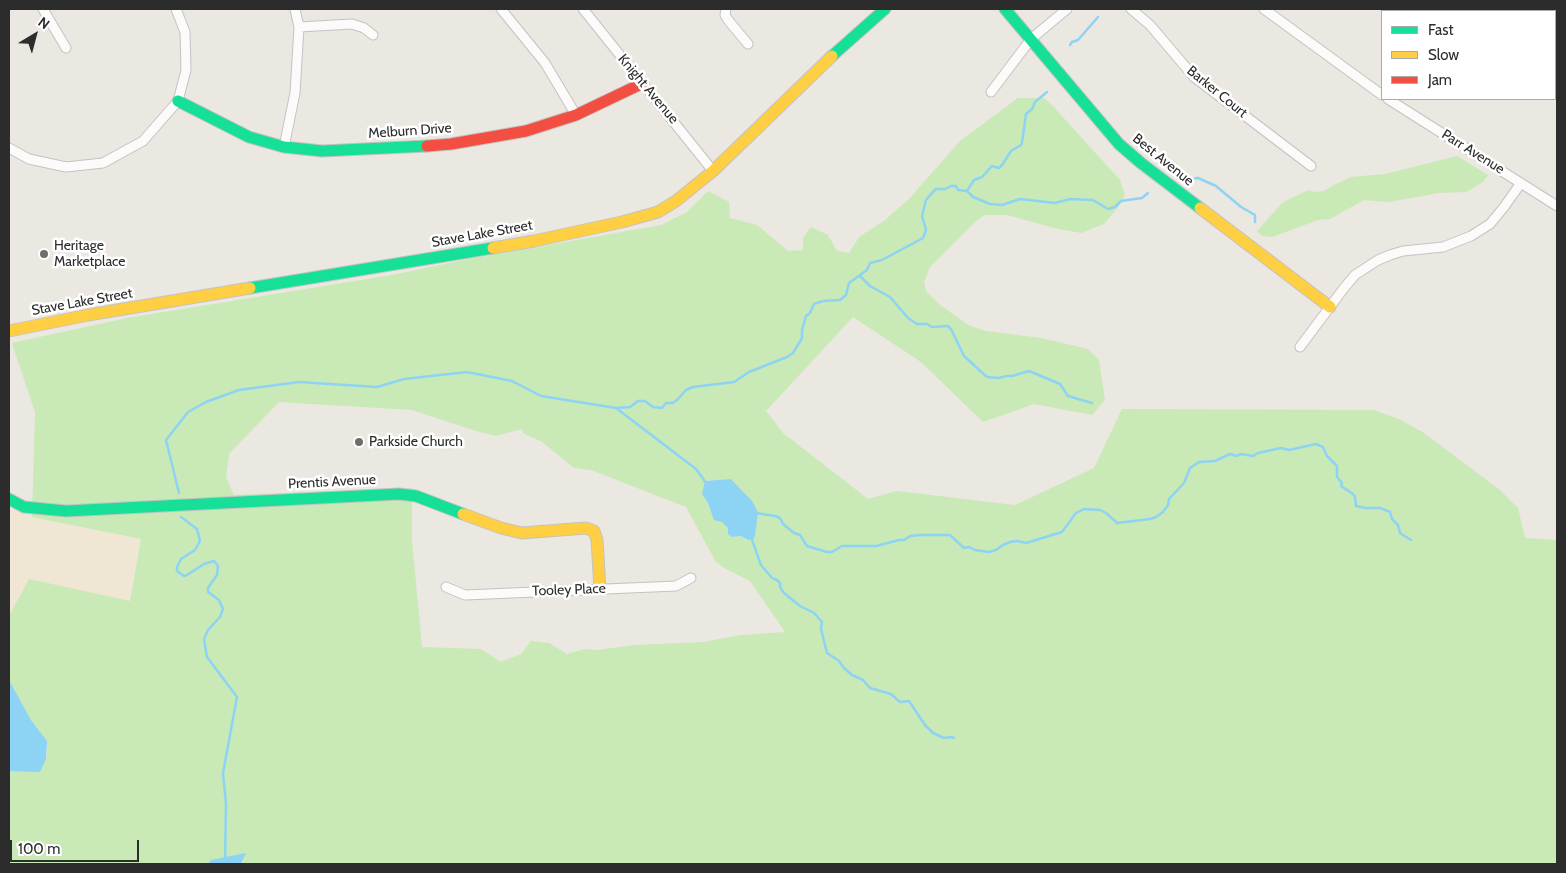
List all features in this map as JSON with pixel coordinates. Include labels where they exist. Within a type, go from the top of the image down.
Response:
[{"type":"street","points":[[43,9],[66,48]]},
{"type":"street","points":[[9,148],[29,159],[66,167],[103,163],[143,141],[178,101],[186,70],[185,32],[176,9]]},
{"type":"street","points":[[284,147],[295,93],[299,27],[295,9]]},
{"type":"street","points":[[501,9],[545,63],[576,115]]},
{"type":"street","name":"Knight Avenue","points":[[583,9],[713,171]]},
{"type":"street","points":[[726,9],[725,15],[728,20],[748,44]]},
{"type":"street","name":"Stave Lake Street","points":[[9,331],[88,315],[534,241],[622,222],[658,212],[713,171],[829,59],[885,9]]},
{"type":"street","name":"Best Avenue","points":[[1005,9],[1109,132],[1130,153],[1330,306]]},
{"type":"street","points":[[991,92],[1030,38],[1067,9]]},
{"type":"street","name":"Barker Court","points":[[1131,9],[1150,25],[1194,76],[1311,166]]},
{"type":"street","points":[[1264,9],[1381,94]]},
{"type":"street","points":[[299,27],[352,24],[364,28],[373,35]]},
{"type":"street","name":"Melburn Drive","points":[[178,101],[248,137],[284,147],[322,151],[410,148],[450,144],[526,131],[576,115],[643,83]]},
{"type":"street","name":"Parr Avenue","points":[[1390,100],[1557,206]]},
{"type":"street","points":[[1300,347],[1355,275],[1378,260],[1403,251],[1443,247],[1456,243],[1482,230],[1490,224],[1521,183]]},
{"type":"street","name":"Prentis Avenue","points":[[9,499],[24,508],[66,511],[399,494],[416,496],[501,528],[522,533],[586,528],[594,531],[597,540],[600,589]]},
{"type":"street","name":"Tooley Place","points":[[446,587],[464,594],[676,586],[691,578]]},
{"type":"shaded area","points":[[9,508],[32,517],[141,539],[130,601],[30,579],[9,616]]},
{"type":"green space","points":[[1018,98],[1044,98],[1120,180],[1125,195],[1119,206],[1104,224],[1081,233],[1054,228],[1007,215],[984,215],[930,267],[924,282],[926,291],[939,304],[968,325],[986,331],[1041,338],[1088,349],[1099,360],[1105,400],[1092,415],[1034,404],[983,422],[921,362],[853,317],[766,411],[783,433],[868,499],[897,491],[1015,505],[1094,468],[1122,409],[1373,410],[1399,419],[1424,433],[1500,490],[1518,508],[1525,538],[1557,540],[1557,864],[241,864],[244,860],[211,860],[208,864],[9,864],[9,771],[18,771],[46,759],[47,741],[31,720],[9,680],[9,616],[29,579],[130,601],[141,539],[32,517],[35,412],[12,343],[127,318],[392,275],[464,260],[661,225],[687,212],[708,191],[729,202],[730,218],[757,225],[788,251],[803,250],[803,238],[811,227],[828,235],[837,251],[849,253],[860,236],[884,221],[909,199],[960,141]],"holes":[[[279,402],[412,410],[496,436],[522,429],[523,433],[542,442],[574,468],[591,470],[686,507],[716,562],[750,581],[785,632],[741,635],[703,642],[636,645],[596,650],[585,649],[567,654],[549,643],[531,641],[521,654],[501,662],[481,649],[422,647],[412,540],[412,488],[234,495],[226,478],[229,454]],[[731,479],[758,512],[748,540],[740,536],[732,537],[729,528],[709,509],[707,501],[708,480]]]},
{"type":"green space","points":[[1457,156],[1488,175],[1483,182],[1466,192],[1439,193],[1389,202],[1364,200],[1330,219],[1318,220],[1272,237],[1262,236],[1257,231],[1282,203],[1308,190],[1315,192],[1324,191],[1351,177],[1385,174]]},
{"type":"water","points":[[731,479],[752,501],[758,512],[753,539],[748,540],[741,536],[732,537],[728,534],[728,528],[722,522],[714,520],[707,501],[702,494],[705,481]]},
{"type":"water","points":[[9,680],[31,720],[47,741],[46,759],[40,772],[9,771]]},
{"type":"water","points":[[246,853],[241,864],[208,864],[211,860]]},
{"type":"waterway","points":[[1070,45],[1078,40],[1098,17]]},
{"type":"waterway","points":[[616,408],[630,407],[638,401],[645,401],[653,407],[662,408],[666,403],[673,403],[686,390],[693,387],[734,382],[749,372],[793,353],[802,338],[806,316],[810,313],[814,304],[823,301],[840,300],[846,295],[849,283],[867,270],[870,263],[882,260],[923,238],[926,230],[922,216],[926,200],[931,194],[936,189],[945,189],[951,186],[956,186],[958,190],[967,191],[974,180],[982,177],[992,166],[999,168],[1011,151],[1021,145],[1026,114],[1032,109],[1035,102],[1047,92]]},
{"type":"waterway","points":[[1190,179],[1198,178],[1216,186],[1241,207],[1255,215],[1255,222]]},
{"type":"waterway","points":[[967,191],[973,197],[990,204],[1002,205],[1020,199],[1055,203],[1070,199],[1093,200],[1108,209],[1115,207],[1121,201],[1142,198],[1148,193]]},
{"type":"waterway","points":[[860,276],[870,286],[890,297],[908,318],[917,324],[927,324],[932,327],[948,326],[964,356],[987,377],[998,378],[1029,371],[1060,384],[1068,396],[1092,403]]},
{"type":"waterway","points":[[179,493],[166,440],[188,412],[206,402],[239,390],[299,382],[377,387],[404,379],[467,372],[512,381],[541,396],[616,408],[696,469],[706,483]]},
{"type":"waterway","points":[[756,513],[780,518],[783,524],[794,533],[800,535],[807,546],[827,552],[832,552],[842,546],[876,546],[904,540],[910,536],[921,535],[950,535],[964,548],[969,547],[989,552],[1010,542],[1026,543],[1062,532],[1076,513],[1084,509],[1100,510],[1117,523],[1156,517],[1163,512],[1168,505],[1169,499],[1184,483],[1190,468],[1199,462],[1215,461],[1230,454],[1253,456],[1258,453],[1281,448],[1289,450],[1316,444],[1323,447],[1327,456],[1337,466],[1337,477],[1342,483],[1341,486],[1353,494],[1356,506],[1380,508],[1390,512],[1392,519],[1398,525],[1400,533],[1411,540]]},
{"type":"waterway","points":[[181,517],[197,529],[200,541],[195,550],[181,559],[177,571],[184,576],[204,564],[214,561],[218,566],[217,575],[208,588],[208,592],[219,600],[223,609],[220,617],[208,630],[204,639],[207,657],[237,697],[223,773],[226,804],[225,864]]},
{"type":"waterway","points":[[751,537],[761,565],[772,578],[780,583],[784,593],[800,606],[814,613],[822,622],[821,629],[827,653],[839,661],[852,675],[863,680],[870,688],[891,694],[900,702],[909,701],[925,725],[933,733],[944,738],[954,738]]},
{"type":"traffic: fast","points":[[832,56],[885,9]]},
{"type":"traffic: fast","points":[[1005,9],[1119,144],[1200,208]]},
{"type":"traffic: fast","points":[[178,101],[249,137],[284,147],[322,151],[427,146]]},
{"type":"traffic: fast","points":[[250,288],[493,248]]},
{"type":"traffic: fast","points":[[9,499],[24,507],[66,511],[399,494],[416,496],[463,514]]},
{"type":"traffic: slow","points":[[493,248],[622,222],[658,212],[676,201],[713,171],[832,56]]},
{"type":"traffic: slow","points":[[1200,208],[1330,307]]},
{"type":"traffic: slow","points":[[9,331],[88,315],[250,288]]},
{"type":"traffic: slow","points":[[463,514],[501,528],[522,533],[586,528],[594,531],[597,540],[600,589]]},
{"type":"traffic: jam","points":[[427,146],[451,144],[526,131],[576,115],[643,83]]},
{"type":"place","name":"Heritage Marketplace","points":[[44,254]]},
{"type":"place","name":"Parkside Church","points":[[359,442]]}]
